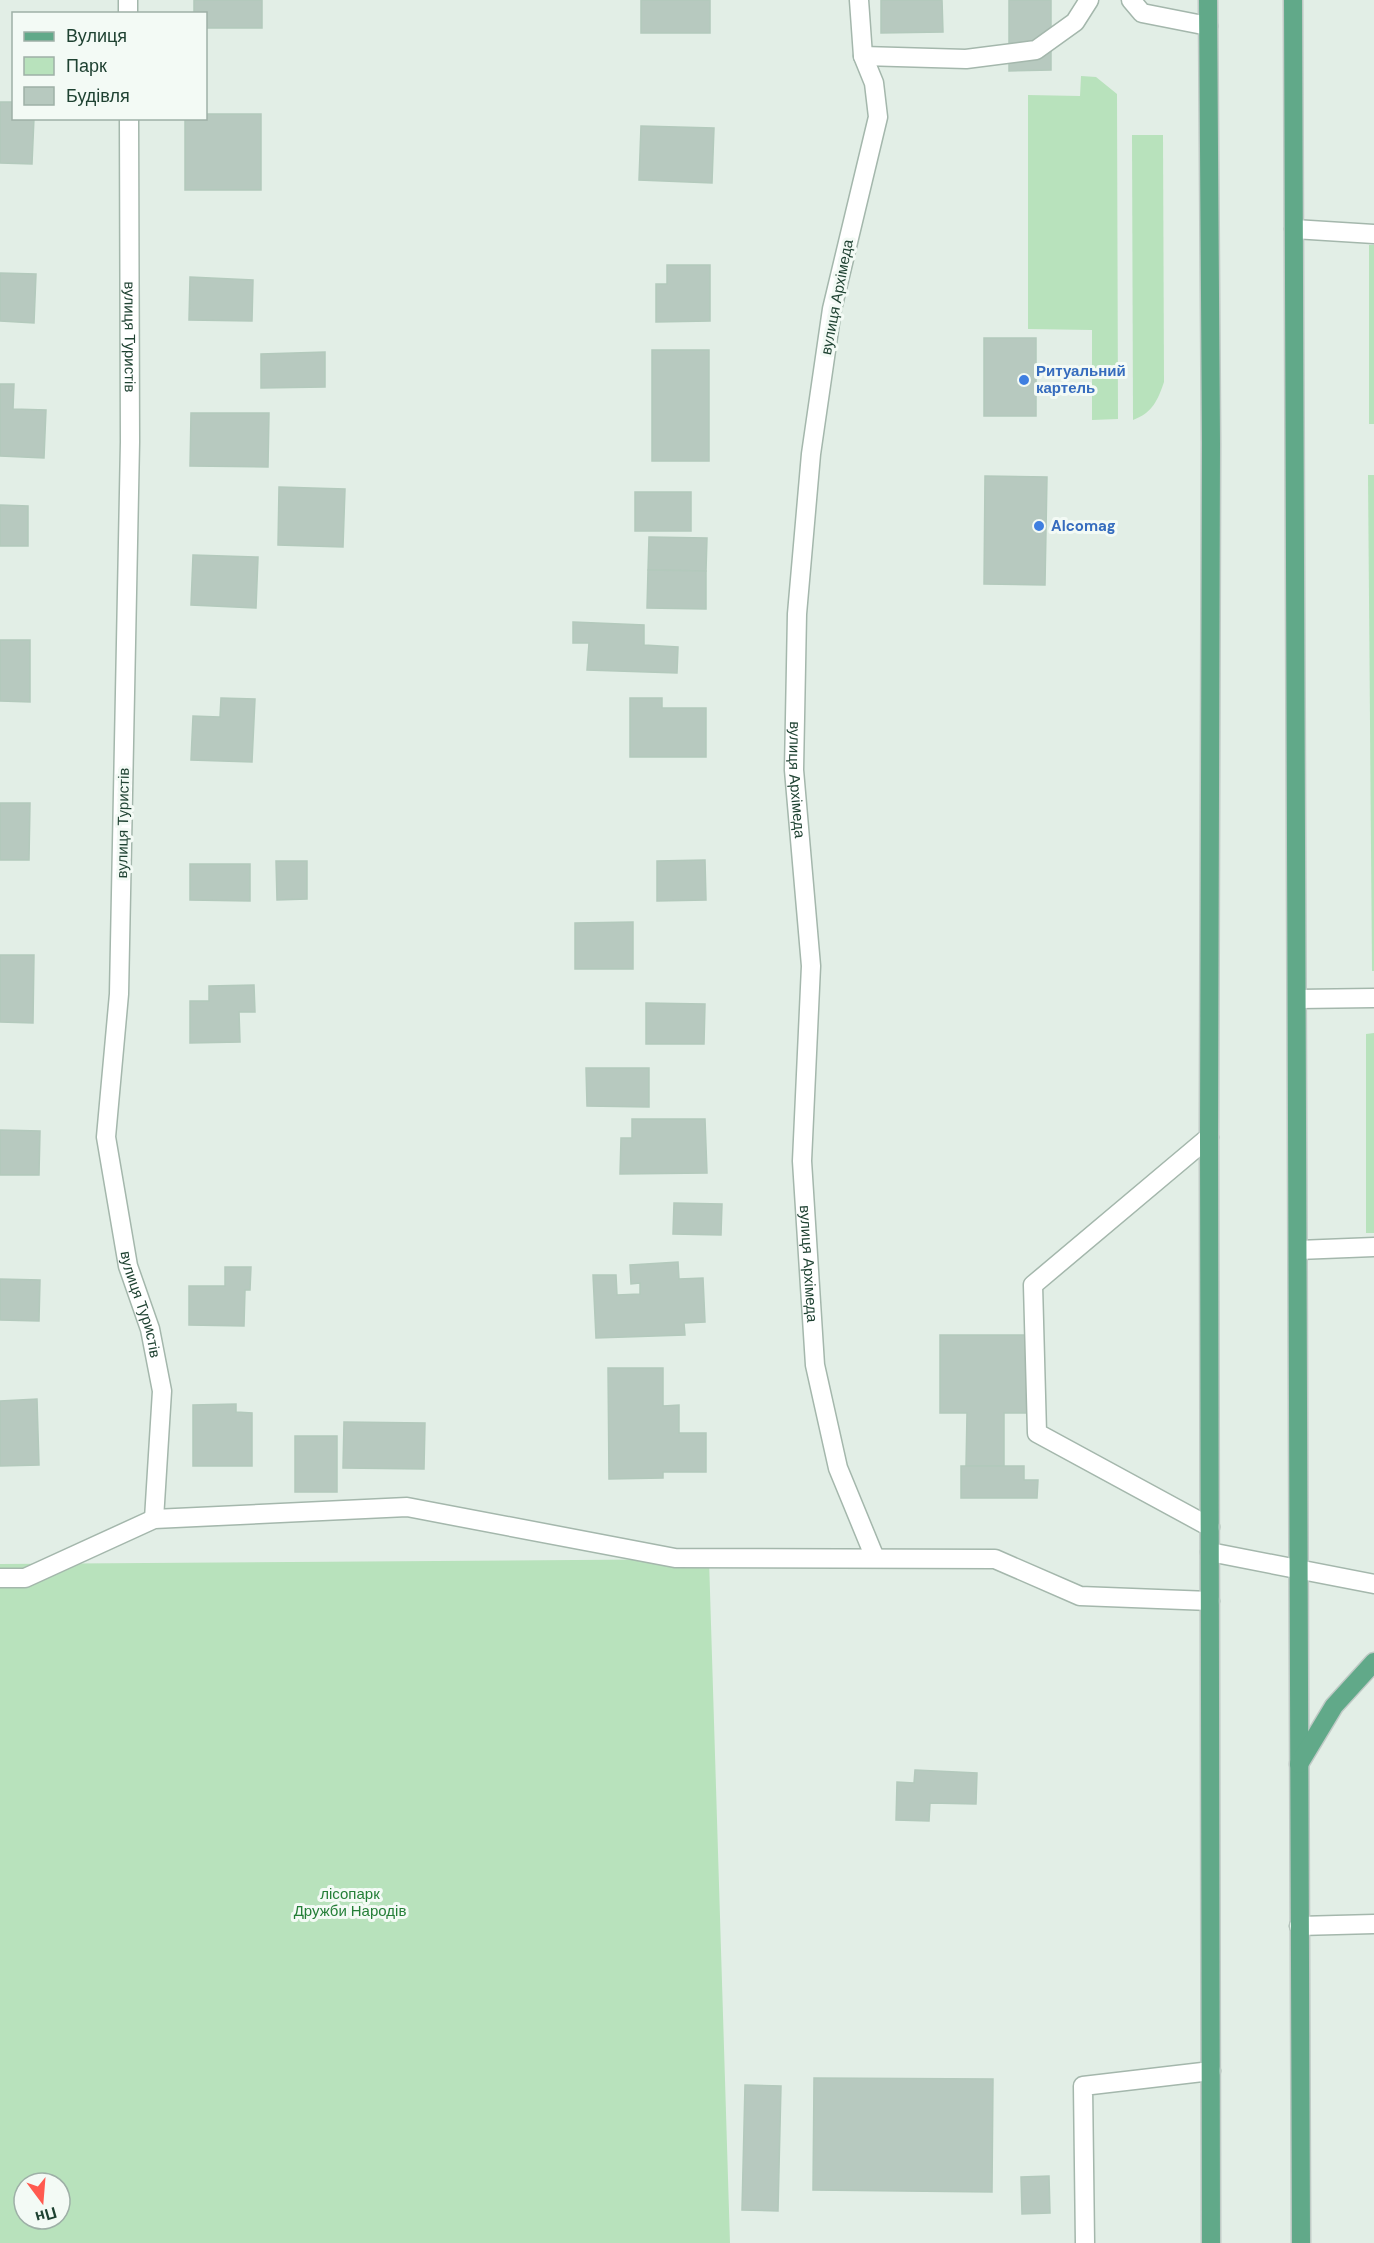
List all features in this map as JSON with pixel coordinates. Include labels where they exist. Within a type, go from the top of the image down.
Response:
[{"type":"main road","points":[[1208,0],[1211,443],[1209,1137],[1211,2243]]},
{"type":"main road","points":[[1293,0],[1301,2243]]},
{"type":"main road","points":[[1298,1765],[1334,1706],[1374,1662]]},
{"type":"street","name":"вулиця Архімеда","points":[[859,0],[863,56],[874,83],[878,117],[832,309],[811,454],[797,614],[794,770],[811,966],[802,1161],[815,1365],[838,1468],[875,1558]]},
{"type":"street","points":[[863,56],[966,59],[1036,50],[1075,22],[1089,0]]},
{"type":"street","points":[[1131,0],[1142,13],[1208,26]]},
{"type":"street","name":"вулиця Туристів","points":[[129,120],[130,442],[119,994],[106,1137],[128,1266],[150,1329],[162,1391],[154,1520]]},
{"type":"street","points":[[1294,229],[1374,234]]},
{"type":"street","points":[[1298,999],[1374,998]]},
{"type":"street","points":[[1209,1137],[1033,1286],[1037,1432],[1210,1527]]},
{"type":"street","points":[[1298,1250],[1374,1248]]},
{"type":"street","points":[[0,1578],[25,1578],[154,1520],[407,1507],[675,1558],[995,1559],[1080,1596],[1210,1601]]},
{"type":"street","points":[[1210,1552],[1374,1584]]},
{"type":"street","points":[[1299,1926],[1374,1924]]},
{"type":"street","points":[[1085,2243],[1083,2086],[1211,2071]]},
{"type":"green space","points":[[1081,76],[1096,77],[1117,94],[1118,419],[1092,420],[1092,330],[1028,329],[1028,95],[1080,96]]},
{"type":"green space","points":[[1132,135],[1163,135],[1164,382],[1150,410],[1133,420]]},
{"type":"green space","points":[[1369,245],[1374,245],[1374,424],[1369,424]]},
{"type":"green space","points":[[1368,475],[1374,475],[1374,971],[1372,971]]},
{"type":"green space","points":[[1374,1033],[1374,1233],[1366,1233],[1366,1034]]},
{"type":"green space","name":"лісопарк Дружби Народів","points":[[709,1559],[730,2243],[0,2243],[0,1564]]},
{"type":"building","points":[[194,0],[262,0],[262,28],[207,28],[207,12],[194,12]]},
{"type":"building","points":[[641,0],[710,0],[710,33],[641,33]]},
{"type":"building","points":[[881,0],[942,0],[943,32],[881,33]]},
{"type":"building","points":[[1009,0],[1051,0],[1051,70],[1009,71]]},
{"type":"building","points":[[0,102],[12,102],[12,120],[34,120],[32,164],[0,163]]},
{"type":"building","points":[[207,114],[261,114],[261,190],[185,190],[185,120],[207,120]]},
{"type":"building","points":[[641,126],[714,128],[712,183],[639,180]]},
{"type":"building","points":[[667,265],[710,265],[710,321],[656,322],[656,284],[667,284]]},
{"type":"building","points":[[0,273],[36,274],[34,323],[0,321]]},
{"type":"building","points":[[190,277],[253,280],[252,321],[189,320]]},
{"type":"building","points":[[984,338],[1036,338],[1036,416],[984,416]]},
{"type":"building","points":[[652,350],[709,350],[709,461],[652,461]]},
{"type":"building","points":[[325,352],[325,387],[261,388],[261,354]]},
{"type":"building","points":[[0,384],[14,384],[13,409],[46,410],[44,458],[0,456]]},
{"type":"building","points":[[191,413],[269,413],[268,467],[190,466]]},
{"type":"building","points":[[985,476],[1047,477],[1045,585],[984,584]]},
{"type":"building","points":[[279,487],[345,489],[343,547],[278,545]]},
{"type":"building","points":[[635,492],[691,492],[691,531],[635,531]]},
{"type":"building","points":[[0,505],[28,506],[28,546],[0,546]]},
{"type":"building","points":[[649,537],[707,538],[706,571],[648,570]]},
{"type":"building","points":[[193,555],[258,557],[256,608],[191,605]]},
{"type":"building","points":[[648,570],[706,571],[706,609],[647,608]]},
{"type":"building","points":[[573,622],[644,625],[644,645],[678,647],[677,673],[587,670],[589,643],[573,643]]},
{"type":"building","points":[[0,640],[30,640],[30,702],[0,701]]},
{"type":"building","points":[[221,698],[255,699],[252,762],[191,760],[193,716],[220,717]]},
{"type":"building","points":[[630,698],[662,698],[662,708],[706,708],[706,757],[630,757]]},
{"type":"building","points":[[0,803],[30,803],[29,860],[0,860]]},
{"type":"building","points":[[705,860],[706,900],[657,901],[657,861]]},
{"type":"building","points":[[276,861],[307,861],[307,899],[277,900]]},
{"type":"building","points":[[190,864],[250,864],[250,901],[190,900]]},
{"type":"building","points":[[633,922],[633,969],[575,969],[575,923]]},
{"type":"building","points":[[0,955],[34,955],[33,1023],[0,1022]]},
{"type":"building","points":[[254,985],[255,1012],[239,1012],[240,1042],[190,1043],[190,1001],[209,1001],[209,986]]},
{"type":"building","points":[[646,1003],[705,1004],[704,1044],[646,1044]]},
{"type":"building","points":[[586,1068],[649,1068],[649,1107],[587,1106]]},
{"type":"building","points":[[632,1119],[705,1119],[707,1173],[620,1174],[621,1138],[632,1138]]},
{"type":"building","points":[[0,1130],[40,1131],[39,1175],[0,1175]]},
{"type":"building","points":[[674,1203],[722,1204],[721,1235],[673,1234]]},
{"type":"building","points":[[678,1262],[679,1279],[703,1278],[705,1322],[684,1323],[685,1335],[596,1338],[593,1275],[616,1275],[617,1295],[640,1294],[640,1283],[631,1284],[630,1265]]},
{"type":"building","points":[[225,1267],[251,1267],[250,1290],[245,1290],[244,1326],[189,1325],[189,1286],[225,1286]]},
{"type":"building","points":[[0,1279],[40,1280],[39,1321],[0,1320]]},
{"type":"building","points":[[940,1335],[1032,1335],[1032,1413],[1004,1413],[1004,1466],[966,1466],[967,1413],[940,1413]]},
{"type":"building","points":[[608,1368],[663,1368],[663,1406],[679,1405],[679,1433],[706,1433],[706,1472],[663,1472],[663,1478],[609,1479]]},
{"type":"building","points":[[37,1399],[39,1465],[0,1466],[0,1401]]},
{"type":"building","points":[[236,1404],[236,1412],[252,1413],[252,1466],[193,1466],[193,1405]]},
{"type":"building","points":[[344,1422],[425,1423],[424,1469],[343,1468]]},
{"type":"building","points":[[295,1436],[337,1436],[337,1492],[295,1492]]},
{"type":"building","points":[[961,1466],[1024,1466],[1024,1480],[1038,1480],[1037,1498],[961,1498]]},
{"type":"building","points":[[915,1770],[977,1773],[976,1804],[930,1803],[929,1821],[896,1820],[897,1782],[914,1783]]},
{"type":"building","points":[[814,2078],[993,2079],[992,2192],[813,2190]]},
{"type":"building","points":[[745,2085],[781,2086],[778,2211],[742,2210]]},
{"type":"building","points":[[1049,2176],[1050,2213],[1022,2214],[1021,2177]]},
{"type":"place","name":"Ритуальний картель","points":[[1024,380]]},
{"type":"place","name":"Alcomag","points":[[1039,526]]}]
